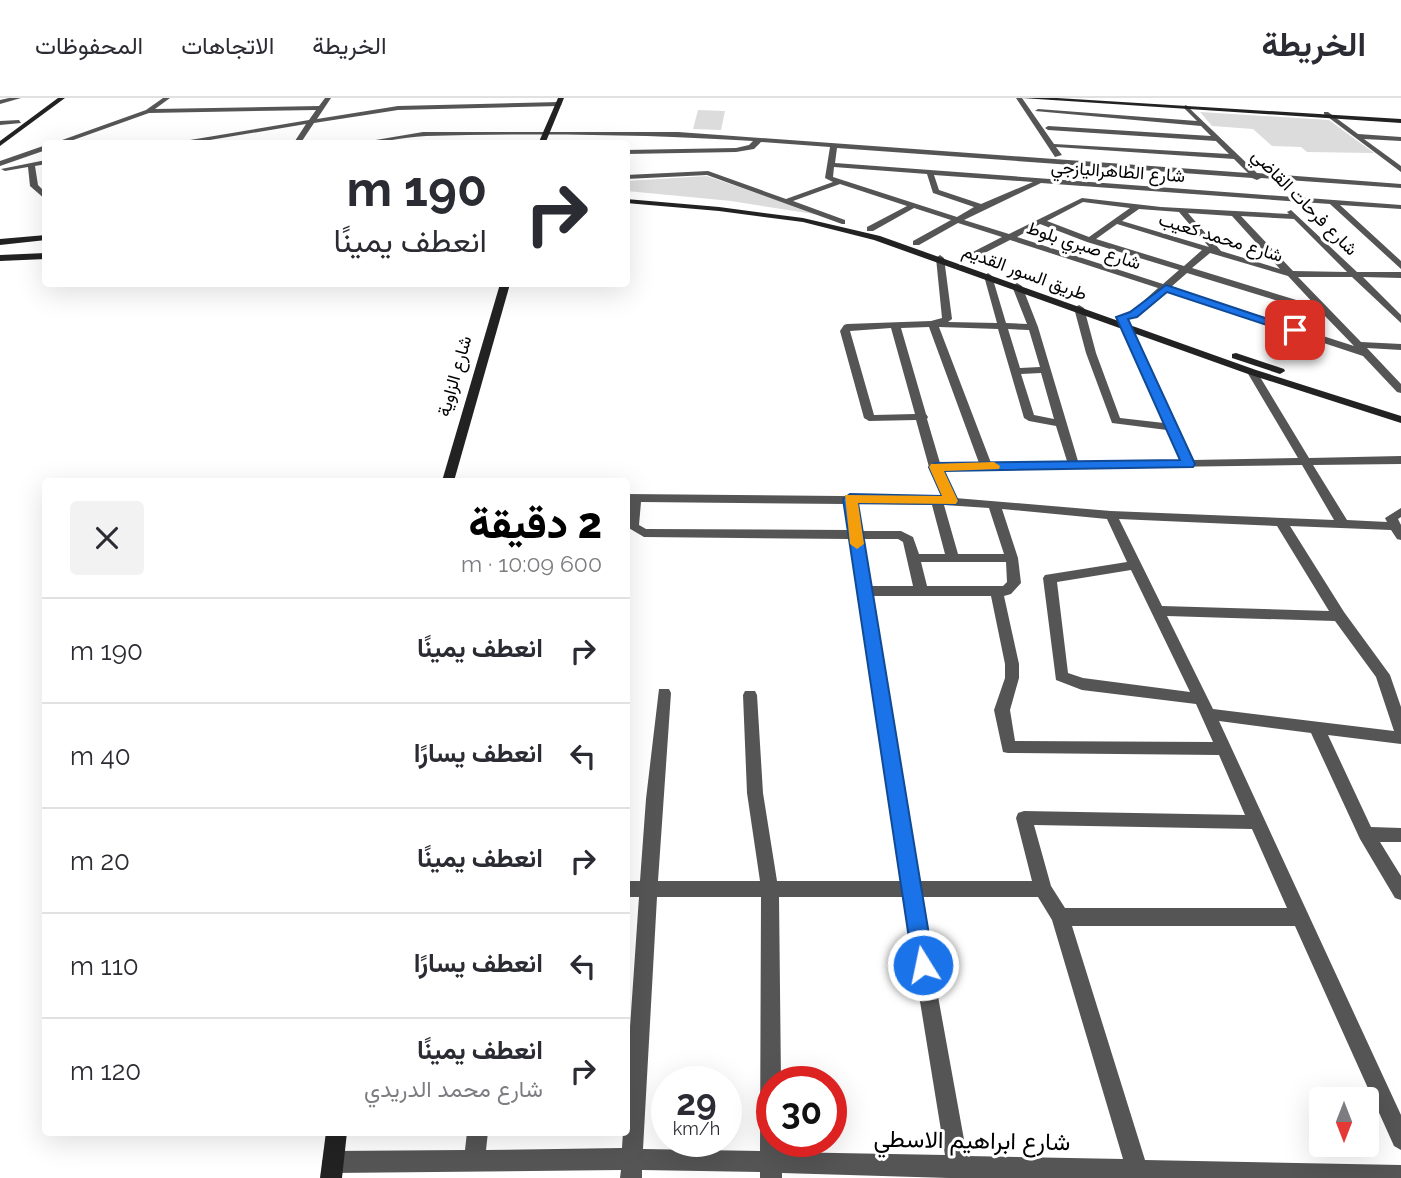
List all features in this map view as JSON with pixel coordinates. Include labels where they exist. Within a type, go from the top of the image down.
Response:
[{"type":"main road","points":[[0,136],[51,98]]},
{"type":"main road","points":[[0,145],[62,98]]},
{"type":"main road","points":[[1025,98],[1401,119]]},
{"type":"main road","points":[[1097,98],[1329,115]]},
{"type":"main road","points":[[543,139],[560,101]]},
{"type":"main road","name":"طريق السور القديم","points":[[630,199],[764,211],[842,222],[870,229],[968,258],[1252,372],[1401,420]]},
{"type":"main road","name":"طريق السور القديم","points":[[764,211],[838,228],[940,258],[1079,309],[1401,411]]},
{"type":"main road","points":[[0,235],[42,230]]},
{"type":"main road","points":[[0,242],[42,237]]},
{"type":"main road","points":[[0,258],[42,256]]},
{"type":"main road","name":"شارع الزاوية","points":[[449,478],[504,287]]},
{"type":"main road","points":[[332,1170],[336,1136]]},
{"type":"street","points":[[0,102],[18,98]]},
{"type":"street","points":[[65,140],[148,111],[167,98]]},
{"type":"street","points":[[299,140],[328,98]]},
{"type":"street","points":[[1020,98],[1066,164],[1084,200]]},
{"type":"street","points":[[1031,98],[1066,164]]},
{"type":"street","points":[[195,140],[419,106],[560,101]]},
{"type":"street","name":"شارع فرحات القاضي","points":[[1186,107],[1401,320]]},
{"type":"street","points":[[148,111],[321,108]]},
{"type":"street","points":[[1038,111],[1203,124]]},
{"type":"street","points":[[1329,115],[1401,170]]},
{"type":"street","points":[[0,122],[19,122]]},
{"type":"street","points":[[1048,128],[1219,139]]},
{"type":"street","points":[[420,140],[423,134]]},
{"type":"street","points":[[382,140],[423,134],[543,139],[678,134],[1401,186]]},
{"type":"street","points":[[1357,136],[1401,139]]},
{"type":"street","points":[[639,160],[736,150],[751,146],[760,139]]},
{"type":"street","points":[[787,201],[834,180],[834,145]]},
{"type":"street","points":[[1057,145],[1237,157]]},
{"type":"street","points":[[0,164],[42,148]]},
{"type":"street","points":[[630,154],[653,169],[657,175]]},
{"type":"street","points":[[1383,155],[1401,156]]},
{"type":"street","points":[[0,169],[42,163]]},
{"type":"street","points":[[31,164],[34,186],[42,193]]},
{"type":"street","name":"شارع الطاهراليازجي","points":[[832,165],[1396,207]]},
{"type":"street","points":[[1138,168],[1139,189]]},
{"type":"street","points":[[630,177],[708,173],[842,222]]},
{"type":"street","points":[[930,173],[936,191],[981,207]]},
{"type":"street","name":"شارع صبري بلوط","points":[[834,180],[957,222],[1365,350]]},
{"type":"street","points":[[916,243],[981,207],[1041,181]]},
{"type":"street","points":[[968,258],[1075,201],[1296,217]]},
{"type":"street","points":[[1332,202],[1401,266]]},
{"type":"street","points":[[1090,240],[1139,205]]},
{"type":"street","points":[[870,229],[911,207]]},
{"type":"street","points":[[1396,207],[1401,215]]},
{"type":"street","points":[[1181,210],[1220,254]]},
{"type":"street","points":[[1234,213],[1401,390]]},
{"type":"street","points":[[1039,221],[1090,240],[1329,313]]},
{"type":"street","name":"شارع محمد كعيب","points":[[1118,222],[1289,274],[1401,275]]},
{"type":"street","points":[[1188,464],[1125,322],[1209,249]]},
{"type":"street","points":[[933,324],[947,319],[940,258]]},
{"type":"street","points":[[988,276],[1005,326],[1028,418],[1061,422]]},
{"type":"street","points":[[1017,286],[1033,327],[1073,464]]},
{"type":"street","points":[[1079,309],[1091,353],[1116,421],[1173,427]]},
{"type":"street","points":[[895,324],[935,467],[951,501]]},
{"type":"street","points":[[933,324],[986,466]]},
{"type":"street","points":[[923,417],[868,416],[845,331],[851,325],[1033,327]]},
{"type":"street","points":[[1365,350],[1401,347]]},
{"type":"street","points":[[1016,371],[1046,370]]},
{"type":"street","points":[[1252,372],[1343,524]]},
{"type":"street","points":[[935,467],[1401,460]]},
{"type":"street","points":[[921,590],[909,540],[901,535],[644,533],[634,527],[631,498],[951,501],[1111,515],[1343,524],[1398,531],[1392,514],[1401,512]]},
{"type":"street","points":[[850,499],[910,889],[959,1172]]},
{"type":"street","points":[[937,501],[953,559]]},
{"type":"street","points":[[864,590],[997,592],[1013,587],[1012,558],[994,504]]},
{"type":"street","points":[[1111,515],[1208,714],[1401,1139]]},
{"type":"street","points":[[1280,520],[1339,616],[1383,675],[1401,730]]},
{"type":"street","points":[[913,558],[1012,558]]},
{"type":"street","points":[[1137,565],[1050,578],[1061,676],[1082,684],[1200,699]]},
{"type":"street","points":[[997,592],[1012,664],[1012,678],[1002,710],[1008,747],[1224,749]]},
{"type":"street","points":[[1158,611],[1339,616]]},
{"type":"street","points":[[632,1168],[654,799],[664,693]]},
{"type":"street","points":[[750,695],[755,793],[770,890],[771,1170]]},
{"type":"street","points":[[1208,714],[1401,738]]},
{"type":"street","points":[[1317,729],[1366,834],[1401,892]]},
{"type":"street","points":[[1137,1169],[1060,917],[1043,889],[1024,818],[1257,822]]},
{"type":"street","points":[[1366,834],[1401,835]]},
{"type":"street","points":[[630,889],[1043,889]]},
{"type":"street","points":[[1060,917],[1300,917]]},
{"type":"street","points":[[474,1160],[477,1136]]},
{"type":"street","name":"شارع ابراهيم الاسطي","points":[[332,1170],[474,1160],[632,1168],[1099,1173],[1137,1169],[1401,1176]]},
{"type":"shaded area","points":[[698,110],[725,111],[721,130],[693,129]]},
{"type":"shaded area","points":[[1200,112],[1329,120],[1374,153],[1307,152],[1301,147],[1272,146],[1253,129],[1212,126]]},
{"type":"shaded area","points":[[707,176],[820,215],[731,201],[630,191],[630,181]]},
{"type":"slow traffic","points":[[857,544],[850,499],[951,501],[935,467],[994,466]]},
{"type":"route","points":[[923,965],[850,499],[951,501],[935,467],[1188,464],[1122,317],[1133,315],[1166,288],[1295,330]]}]
